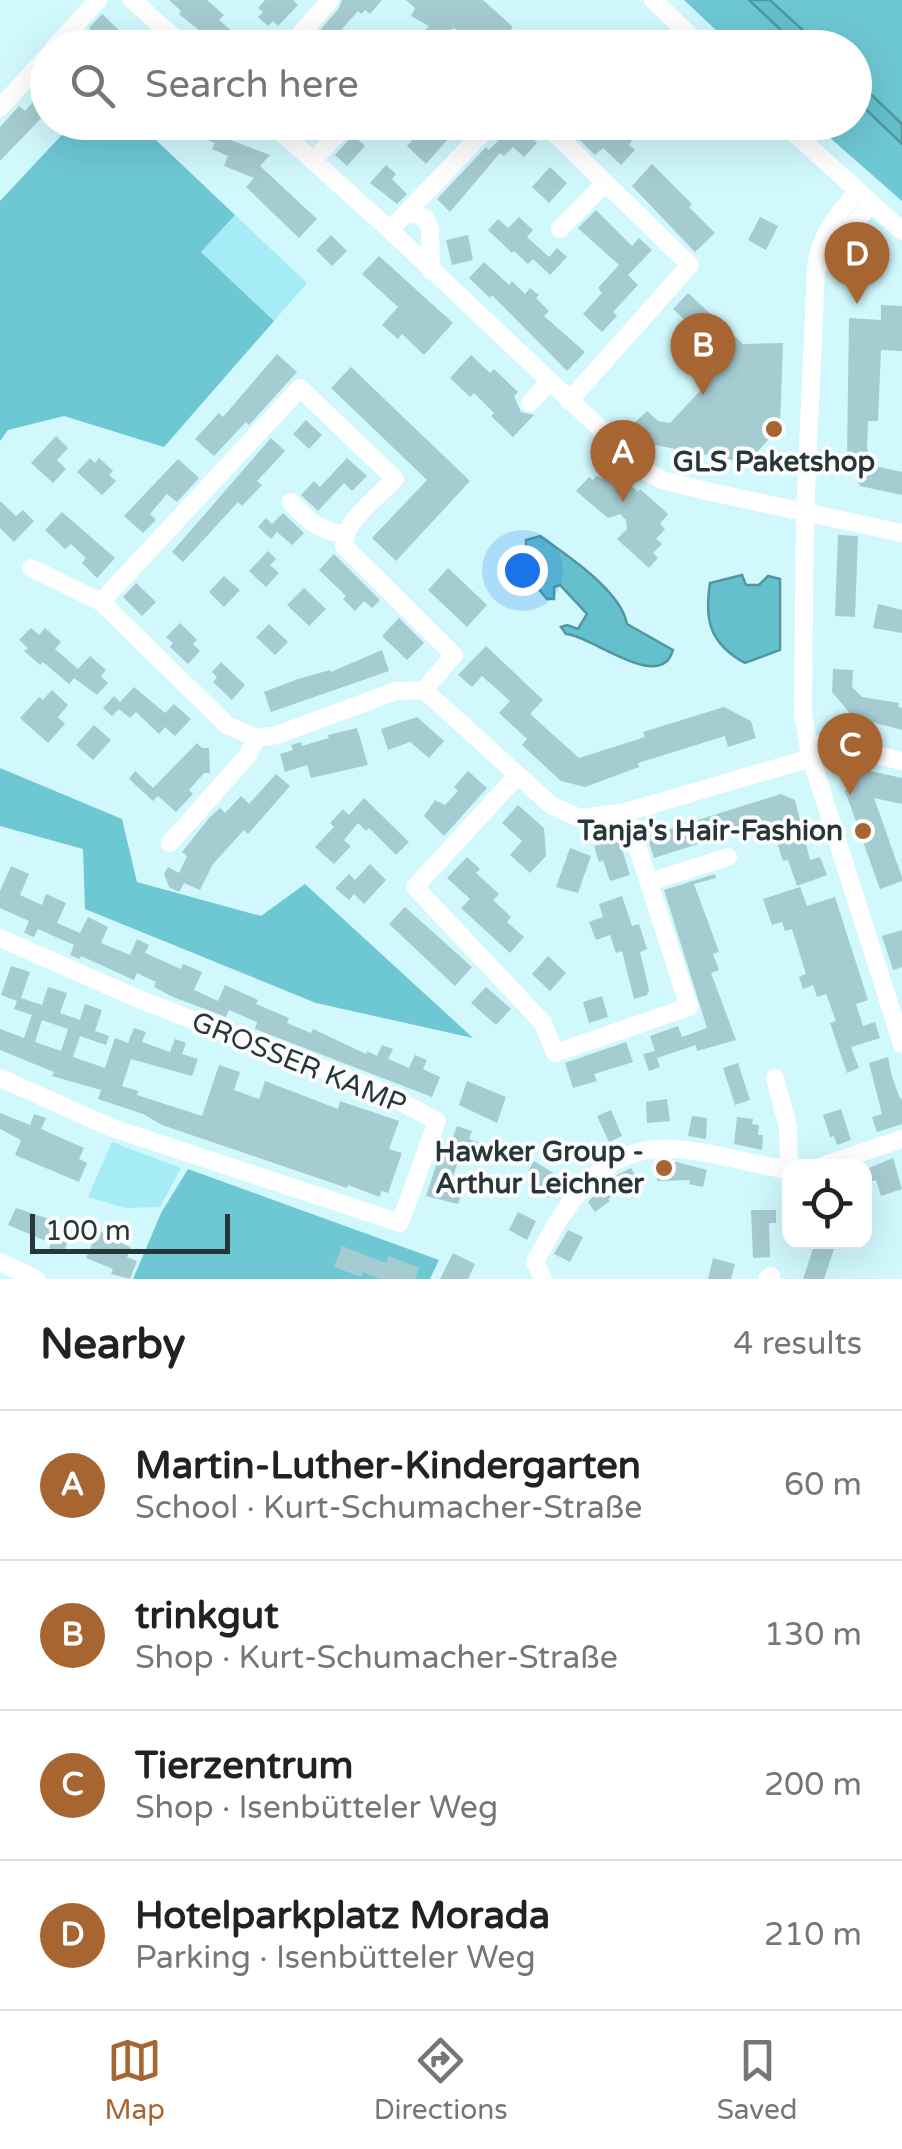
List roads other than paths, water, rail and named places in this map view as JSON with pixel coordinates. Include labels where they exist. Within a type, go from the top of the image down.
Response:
[{"type":"street","points":[[70,30],[98,0]]},
{"type":"street","points":[[132,0],[166,30]]},
{"type":"street","points":[[304,30],[330,0]]},
{"type":"street","points":[[653,0],[684,30]]},
{"type":"street","points":[[0,108],[30,75]]},
{"type":"street","points":[[290,140],[629,458],[662,480],[902,533]]},
{"type":"street","points":[[313,161],[332,140]]},
{"type":"street","points":[[390,230],[476,140]]},
{"type":"street","points":[[561,140],[690,265],[569,401]]},
{"type":"street","points":[[801,140],[902,230]]},
{"type":"street","points":[[560,229],[604,182]]},
{"type":"street","points":[[864,198],[816,268],[803,715],[809,751],[902,1044]]},
{"type":"street","points":[[408,212],[425,218],[430,229],[431,272]]},
{"type":"street","points":[[530,403],[548,382]]},
{"type":"street","points":[[30,568],[101,602],[227,725],[256,738],[276,735],[396,692],[424,690],[454,656],[344,546],[344,534],[395,479],[300,388],[101,602]]},
{"type":"street","points":[[291,502],[325,532],[344,534]]},
{"type":"street","points":[[424,690],[551,805],[579,818],[626,812],[832,746],[902,761]]},
{"type":"street","points":[[170,842],[248,755],[256,738]]},
{"type":"street","points":[[517,776],[414,888],[542,1023],[555,1053],[690,1007],[626,812]]},
{"type":"street","points":[[649,882],[728,857]]},
{"type":"street","name":"GROSSER KAMP","points":[[0,938],[143,1001],[376,1090],[437,1120],[400,1222],[112,1128],[0,1078]]},
{"type":"street","points":[[775,1078],[788,1127],[789,1159]]},
{"type":"street","points":[[843,1159],[902,1139]]},
{"type":"street","points":[[543,1279],[535,1262],[564,1208],[610,1163],[651,1149],[678,1148],[782,1169]]},
{"type":"street","points":[[0,1262],[36,1279]]},
{"type":"place","name":"Hotelparkplatz Morada","points":[[857,304]]},
{"type":"place","name":"trinkgut","points":[[703,395]]},
{"type":"place","name":"GLS Paketshop","points":[[774,429]]},
{"type":"place","name":"Martin-Luther-Kindergarten","points":[[623,502]]},
{"type":"place","name":"Tierzentrum","points":[[850,795]]},
{"type":"place","name":"Tanja's Hair-Fashion","points":[[863,831]]},
{"type":"place","name":"Hawker Group - Arthur Leichner","points":[[664,1168]]}]
